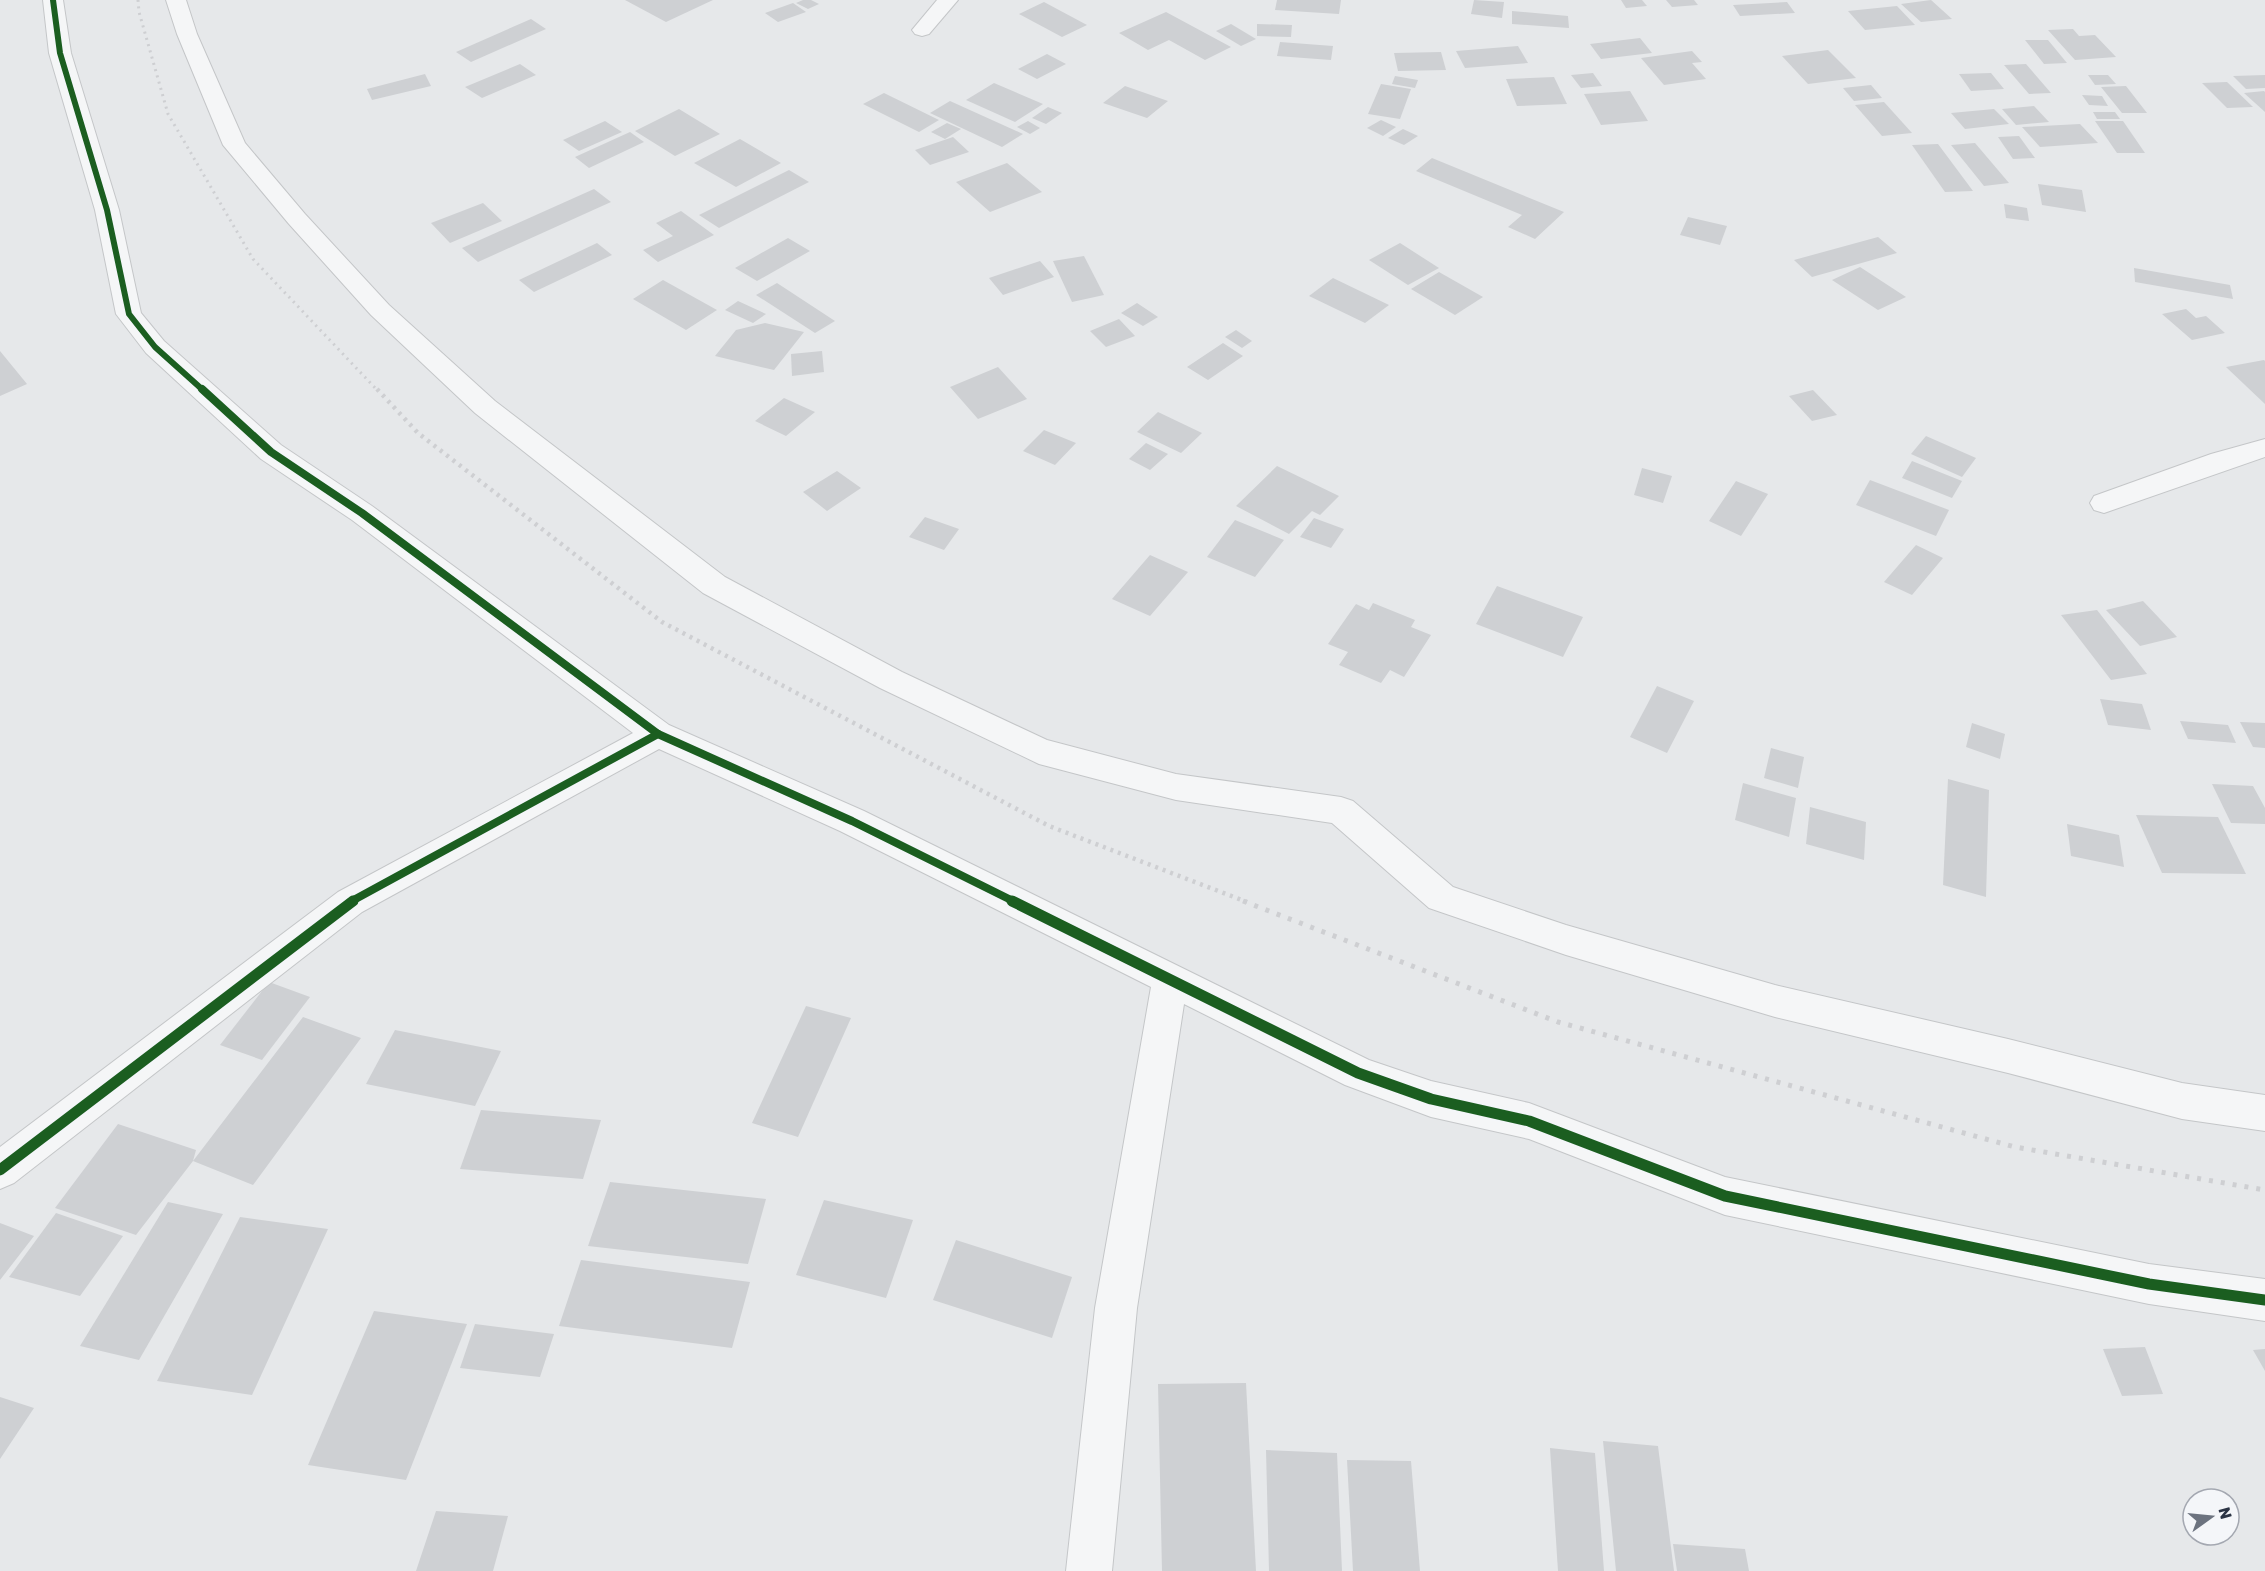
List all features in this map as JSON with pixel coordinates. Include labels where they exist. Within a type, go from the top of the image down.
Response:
[{"type":"street","points":[[53,0],[60,52],[106,210],[129,314],[155,347],[271,452],[362,513],[658,734],[852,821],[1358,1073],[1431,1099],[1528,1121],[1725,1196],[2149,1284],[2265,1300]]},
{"type":"street","points":[[176,0],[187,34],[234,145],[297,219],[380,310],[484,407],[714,585],[891,680],[1039,751],[1176,787],[1341,811],[1441,898],[1566,940],[1775,1001],[2008,1056],[2182,1101],[2265,1113]]},
{"type":"street","points":[[922,30],[948,0]]},
{"type":"street","points":[[2104,504],[2265,447]]},
{"type":"street","points":[[0,1170],[350,902],[658,734]]},
{"type":"street","points":[[1089,1571],[1116,1308],[1170,980]]},
{"type":"building","points":[[625,0],[713,0],[666,22]]},
{"type":"building","points":[[811,0],[819,4],[808,9],[796,3]]},
{"type":"building","points":[[1277,0],[1341,0],[1339,14],[1275,10]]},
{"type":"building","points":[[1474,0],[1504,2],[1502,18],[1471,14]]},
{"type":"building","points":[[1621,0],[1642,0],[1647,6],[1626,8]]},
{"type":"building","points":[[1666,0],[1694,0],[1698,5],[1672,7]]},
{"type":"building","points":[[1931,0],[1952,19],[1921,22],[1901,4]]},
{"type":"building","points":[[1044,2],[1087,25],[1062,37],[1019,14]]},
{"type":"building","points":[[1787,2],[1795,13],[1740,16],[1733,5]]},
{"type":"building","points":[[793,3],[806,12],[778,22],[765,13]]},
{"type":"building","points":[[1897,6],[1915,25],[1865,30],[1848,11]]},
{"type":"building","points":[[1512,11],[1568,16],[1569,28],[1512,24]]},
{"type":"building","points":[[1166,12],[1231,47],[1205,60],[1169,40],[1148,50],[1119,33]]},
{"type":"building","points":[[531,19],[546,29],[471,62],[456,52]]},
{"type":"building","points":[[1231,24],[1256,39],[1241,46],[1216,31]]},
{"type":"building","points":[[1257,24],[1292,25],[1291,37],[1257,36]]},
{"type":"building","points":[[2073,29],[2079,36],[2095,35],[2116,57],[2075,60],[2048,30]]},
{"type":"building","points":[[1640,38],[1652,53],[1601,59],[1590,44]]},
{"type":"building","points":[[2025,40],[2048,40],[2067,63],[2044,64]]},
{"type":"building","points":[[1280,42],[1333,46],[1331,60],[1277,56]]},
{"type":"building","points":[[1518,46],[1528,63],[1465,68],[1456,51]]},
{"type":"building","points":[[1828,50],[1856,78],[1808,84],[1782,56]]},
{"type":"building","points":[[1692,51],[1702,62],[1692,63],[1706,79],[1664,85],[1641,58]]},
{"type":"building","points":[[1441,52],[1446,70],[1398,71],[1394,53]]},
{"type":"building","points":[[1047,54],[1066,64],[1037,79],[1018,69]]},
{"type":"building","points":[[520,64],[536,75],[482,98],[465,87]]},
{"type":"building","points":[[2026,64],[2051,93],[2029,94],[2004,65]]},
{"type":"building","points":[[1593,73],[1602,86],[1581,88],[1571,75]]},
{"type":"building","points":[[1991,73],[2004,89],[1971,91],[1959,74]]},
{"type":"building","points":[[425,74],[431,86],[372,100],[367,89]]},
{"type":"building","points":[[2088,75],[2108,75],[2116,84],[2095,85]]},
{"type":"building","points":[[2265,75],[2265,88],[2246,89],[2233,76]]},
{"type":"building","points":[[1395,76],[1418,80],[1415,88],[1392,84]]},
{"type":"building","points":[[1554,77],[1567,104],[1517,106],[1506,79]]},
{"type":"building","points":[[2227,82],[2253,107],[2227,108],[2202,83]]},
{"type":"building","points":[[994,83],[1043,104],[1015,122],[966,100]]},
{"type":"building","points":[[1381,84],[1411,89],[1400,119],[1368,114]]},
{"type":"building","points":[[1871,85],[1882,98],[1854,101],[1843,88]]},
{"type":"building","points":[[1125,86],[1168,101],[1147,118],[1103,103]]},
{"type":"building","points":[[2126,86],[2147,113],[2122,113],[2101,87]]},
{"type":"building","points":[[1630,91],[1648,121],[1601,125],[1584,94]]},
{"type":"building","points":[[2265,92],[2265,112],[2244,93]]},
{"type":"building","points":[[884,93],[939,120],[919,132],[863,104]]},
{"type":"building","points":[[2082,95],[2102,96],[2108,106],[2089,105]]},
{"type":"building","points":[[950,101],[1023,134],[1002,147],[930,113]]},
{"type":"building","points":[[1884,102],[1912,133],[1882,136],[1855,105]]},
{"type":"building","points":[[2034,106],[2049,122],[2016,125],[2002,109]]},
{"type":"building","points":[[1048,107],[1062,113],[1046,124],[1032,118]]},
{"type":"building","points":[[679,109],[720,134],[675,156],[635,131]]},
{"type":"building","points":[[1994,109],[2009,124],[1965,129],[1951,113]]},
{"type":"building","points":[[2093,112],[2115,112],[2120,119],[2097,119]]},
{"type":"building","points":[[1381,120],[1396,127],[1383,136],[1367,128]]},
{"type":"building","points":[[605,121],[622,132],[579,151],[563,140]]},
{"type":"building","points":[[1028,121],[1040,128],[1030,134],[1017,127]]},
{"type":"building","points":[[2095,121],[2123,121],[2145,153],[2117,153]]},
{"type":"building","points":[[947,123],[961,129],[945,139],[931,132]]},
{"type":"building","points":[[2080,124],[2098,143],[2040,147],[2022,127]]},
{"type":"building","points":[[1403,129],[1418,136],[1404,145],[1388,138]]},
{"type":"building","points":[[630,132],[644,142],[589,168],[575,157]]},
{"type":"building","points":[[2019,136],[2035,158],[2013,159],[1998,137]]},
{"type":"building","points":[[953,137],[969,152],[930,165],[915,150]]},
{"type":"building","points":[[740,139],[781,163],[736,187],[694,163]]},
{"type":"building","points":[[1975,143],[2009,183],[1984,186],[1951,145]]},
{"type":"building","points":[[1938,144],[1973,191],[1945,192],[1912,145]]},
{"type":"building","points":[[1432,158],[1564,212],[1535,239],[1508,227],[1522,215],[1416,171]]},
{"type":"building","points":[[1007,163],[1042,192],[990,212],[956,182]]},
{"type":"building","points":[[789,170],[809,182],[719,228],[699,215]]},
{"type":"building","points":[[2038,184],[2082,190],[2086,212],[2042,205]]},
{"type":"building","points":[[594,189],[611,202],[478,262],[462,248]]},
{"type":"building","points":[[483,203],[502,221],[450,243],[431,223]]},
{"type":"building","points":[[2004,204],[2027,208],[2029,221],[2006,218]]},
{"type":"building","points":[[681,211],[714,235],[658,262],[643,250],[673,236],[656,223]]},
{"type":"building","points":[[1688,217],[1727,226],[1720,245],[1680,235]]},
{"type":"building","points":[[1878,237],[1897,253],[1812,277],[1794,260]]},
{"type":"building","points":[[788,238],[810,251],[757,281],[735,268]]},
{"type":"building","points":[[597,243],[612,255],[534,292],[519,280]]},
{"type":"building","points":[[1400,243],[1439,268],[1408,285],[1369,260]]},
{"type":"building","points":[[1084,256],[1104,295],[1072,302],[1053,261]]},
{"type":"building","points":[[1040,261],[1054,277],[1003,295],[989,278]]},
{"type":"building","points":[[1860,267],[1906,297],[1878,310],[1832,280]]},
{"type":"building","points":[[2134,268],[2230,285],[2233,299],[2135,282]]},
{"type":"building","points":[[1439,272],[1483,297],[1455,315],[1411,289]]},
{"type":"building","points":[[1333,278],[1389,305],[1365,323],[1309,296]]},
{"type":"building","points":[[663,280],[717,310],[686,330],[633,299]]},
{"type":"building","points":[[777,283],[835,321],[815,333],[756,295]]},
{"type":"building","points":[[738,301],[766,314],[753,323],[725,310]]},
{"type":"building","points":[[1137,303],[1158,317],[1143,326],[1121,313]]},
{"type":"building","points":[[2186,309],[2196,318],[2206,316],[2225,333],[2192,340],[2162,314]]},
{"type":"building","points":[[1119,319],[1135,336],[1106,347],[1090,331]]},
{"type":"building","points":[[765,323],[804,332],[774,370],[715,356],[736,330]]},
{"type":"building","points":[[1236,330],[1252,341],[1242,348],[1225,337]]},
{"type":"building","points":[[1223,343],[1243,356],[1208,380],[1187,367]]},
{"type":"building","points":[[0,351],[27,384],[0,396]]},
{"type":"building","points":[[822,351],[824,372],[792,376],[791,354]]},
{"type":"building","points":[[2265,361],[2265,404],[2226,367]]},
{"type":"building","points":[[998,367],[1027,399],[978,419],[950,387]]},
{"type":"building","points":[[1813,390],[1837,415],[1812,421],[1789,396]]},
{"type":"building","points":[[784,398],[815,412],[786,436],[755,421]]},
{"type":"building","points":[[1158,412],[1202,433],[1181,453],[1137,432]]},
{"type":"building","points":[[1044,430],[1076,443],[1055,465],[1023,451]]},
{"type":"building","points":[[1926,436],[1976,458],[1962,477],[1911,454]]},
{"type":"building","points":[[1146,443],[1168,454],[1150,470],[1129,459]]},
{"type":"building","points":[[1912,461],[1962,481],[1952,498],[1902,478]]},
{"type":"building","points":[[1277,466],[1339,496],[1320,515],[1312,511],[1289,534],[1236,506]]},
{"type":"building","points":[[1642,468],[1672,476],[1663,503],[1634,495]]},
{"type":"building","points":[[837,471],[861,488],[827,511],[803,492]]},
{"type":"building","points":[[1870,480],[1949,510],[1936,536],[1856,505]]},
{"type":"building","points":[[1736,481],[1768,494],[1741,536],[1709,521]]},
{"type":"building","points":[[925,517],[959,529],[944,550],[909,537]]},
{"type":"building","points":[[1314,518],[1344,529],[1331,548],[1300,537]]},
{"type":"building","points":[[1235,520],[1284,540],[1255,577],[1207,557]]},
{"type":"building","points":[[1916,545],[1943,558],[1912,595],[1884,582]]},
{"type":"building","points":[[1150,555],[1188,572],[1150,616],[1112,599]]},
{"type":"building","points":[[1497,586],[1583,617],[1563,657],[1476,624]]},
{"type":"building","points":[[2143,601],[2177,637],[2140,646],[2106,610]]},
{"type":"building","points":[[1373,603],[1415,620],[1411,627],[1431,635],[1404,677],[1390,670],[1381,683],[1339,665],[1348,652],[1328,644],[1356,604],[1369,610]]},
{"type":"building","points":[[2097,610],[2147,674],[2111,680],[2061,615]]},
{"type":"building","points":[[1657,686],[1694,701],[1667,753],[1630,737]]},
{"type":"building","points":[[2100,699],[2142,704],[2151,730],[2108,725]]},
{"type":"building","points":[[2180,721],[2228,725],[2236,743],[2188,739]]},
{"type":"building","points":[[2240,722],[2265,723],[2265,748],[2253,747]]},
{"type":"building","points":[[1972,723],[2005,734],[2000,759],[1966,747]]},
{"type":"building","points":[[1771,748],[1804,757],[1798,788],[1764,778]]},
{"type":"building","points":[[1948,779],[1989,790],[1986,897],[1943,885]]},
{"type":"building","points":[[1743,783],[1796,798],[1789,837],[1735,820]]},
{"type":"building","points":[[2212,784],[2253,786],[2265,808],[2265,824],[2231,823]]},
{"type":"building","points":[[1810,807],[1866,822],[1864,860],[1806,844]]},
{"type":"building","points":[[2136,815],[2218,817],[2246,874],[2162,873]]},
{"type":"building","points":[[2067,824],[2119,835],[2124,867],[2071,856]]},
{"type":"building","points":[[269,982],[310,997],[262,1060],[220,1045]]},
{"type":"building","points":[[806,1006],[851,1018],[798,1137],[752,1123]]},
{"type":"building","points":[[303,1017],[361,1038],[253,1185],[193,1161]]},
{"type":"building","points":[[395,1030],[501,1051],[475,1106],[366,1084]]},
{"type":"building","points":[[481,1110],[601,1120],[583,1179],[460,1169]]},
{"type":"building","points":[[118,1124],[196,1150],[193,1161],[136,1235],[55,1208]]},
{"type":"building","points":[[610,1182],[766,1199],[748,1264],[588,1246]]},
{"type":"building","points":[[824,1200],[913,1220],[886,1298],[796,1275]]},
{"type":"building","points":[[168,1202],[223,1214],[139,1360],[80,1346]]},
{"type":"building","points":[[56,1213],[123,1236],[80,1296],[9,1277]]},
{"type":"building","points":[[240,1217],[328,1229],[252,1395],[157,1381]]},
{"type":"building","points":[[0,1223],[34,1236],[0,1280]]},
{"type":"building","points":[[956,1240],[1072,1277],[1052,1338],[933,1300]]},
{"type":"building","points":[[581,1260],[750,1282],[732,1348],[559,1326]]},
{"type":"building","points":[[374,1311],[467,1324],[406,1480],[308,1465]]},
{"type":"building","points":[[475,1324],[554,1334],[540,1377],[460,1368]]},
{"type":"building","points":[[2145,1347],[2163,1394],[2122,1396],[2103,1349]]},
{"type":"building","points":[[2265,1349],[2265,1371],[2253,1350]]},
{"type":"building","points":[[1246,1383],[1256,1571],[1162,1571],[1158,1384]]},
{"type":"building","points":[[0,1397],[34,1408],[0,1459]]},
{"type":"building","points":[[1603,1441],[1658,1446],[1674,1571],[1616,1571]]},
{"type":"building","points":[[1550,1448],[1595,1453],[1604,1571],[1558,1571]]},
{"type":"building","points":[[1266,1450],[1337,1453],[1342,1571],[1269,1571]]},
{"type":"building","points":[[1347,1460],[1411,1461],[1420,1571],[1353,1571]]},
{"type":"building","points":[[436,1511],[508,1516],[493,1571],[416,1571]]},
{"type":"building","points":[[1673,1544],[1745,1549],[1749,1571],[1677,1571]]},
{"type":"railway","points":[[138,0],[139,12],[168,114],[253,259],[378,391]]},
{"type":"railway","points":[[377,389],[418,433],[662,622],[1049,826],[1247,902]]},
{"type":"railway","points":[[1243,901],[1558,1022],[2015,1147],[2265,1190]]},
{"type":"cycle path","points":[[53,0],[60,53],[107,210],[129,314],[155,347],[271,452],[362,513],[658,734],[852,821],[1358,1073],[1431,1099],[1529,1121],[1725,1196],[2149,1284],[2265,1300]]},
{"type":"cycle path","points":[[0,1170],[350,902],[658,734]]}]
